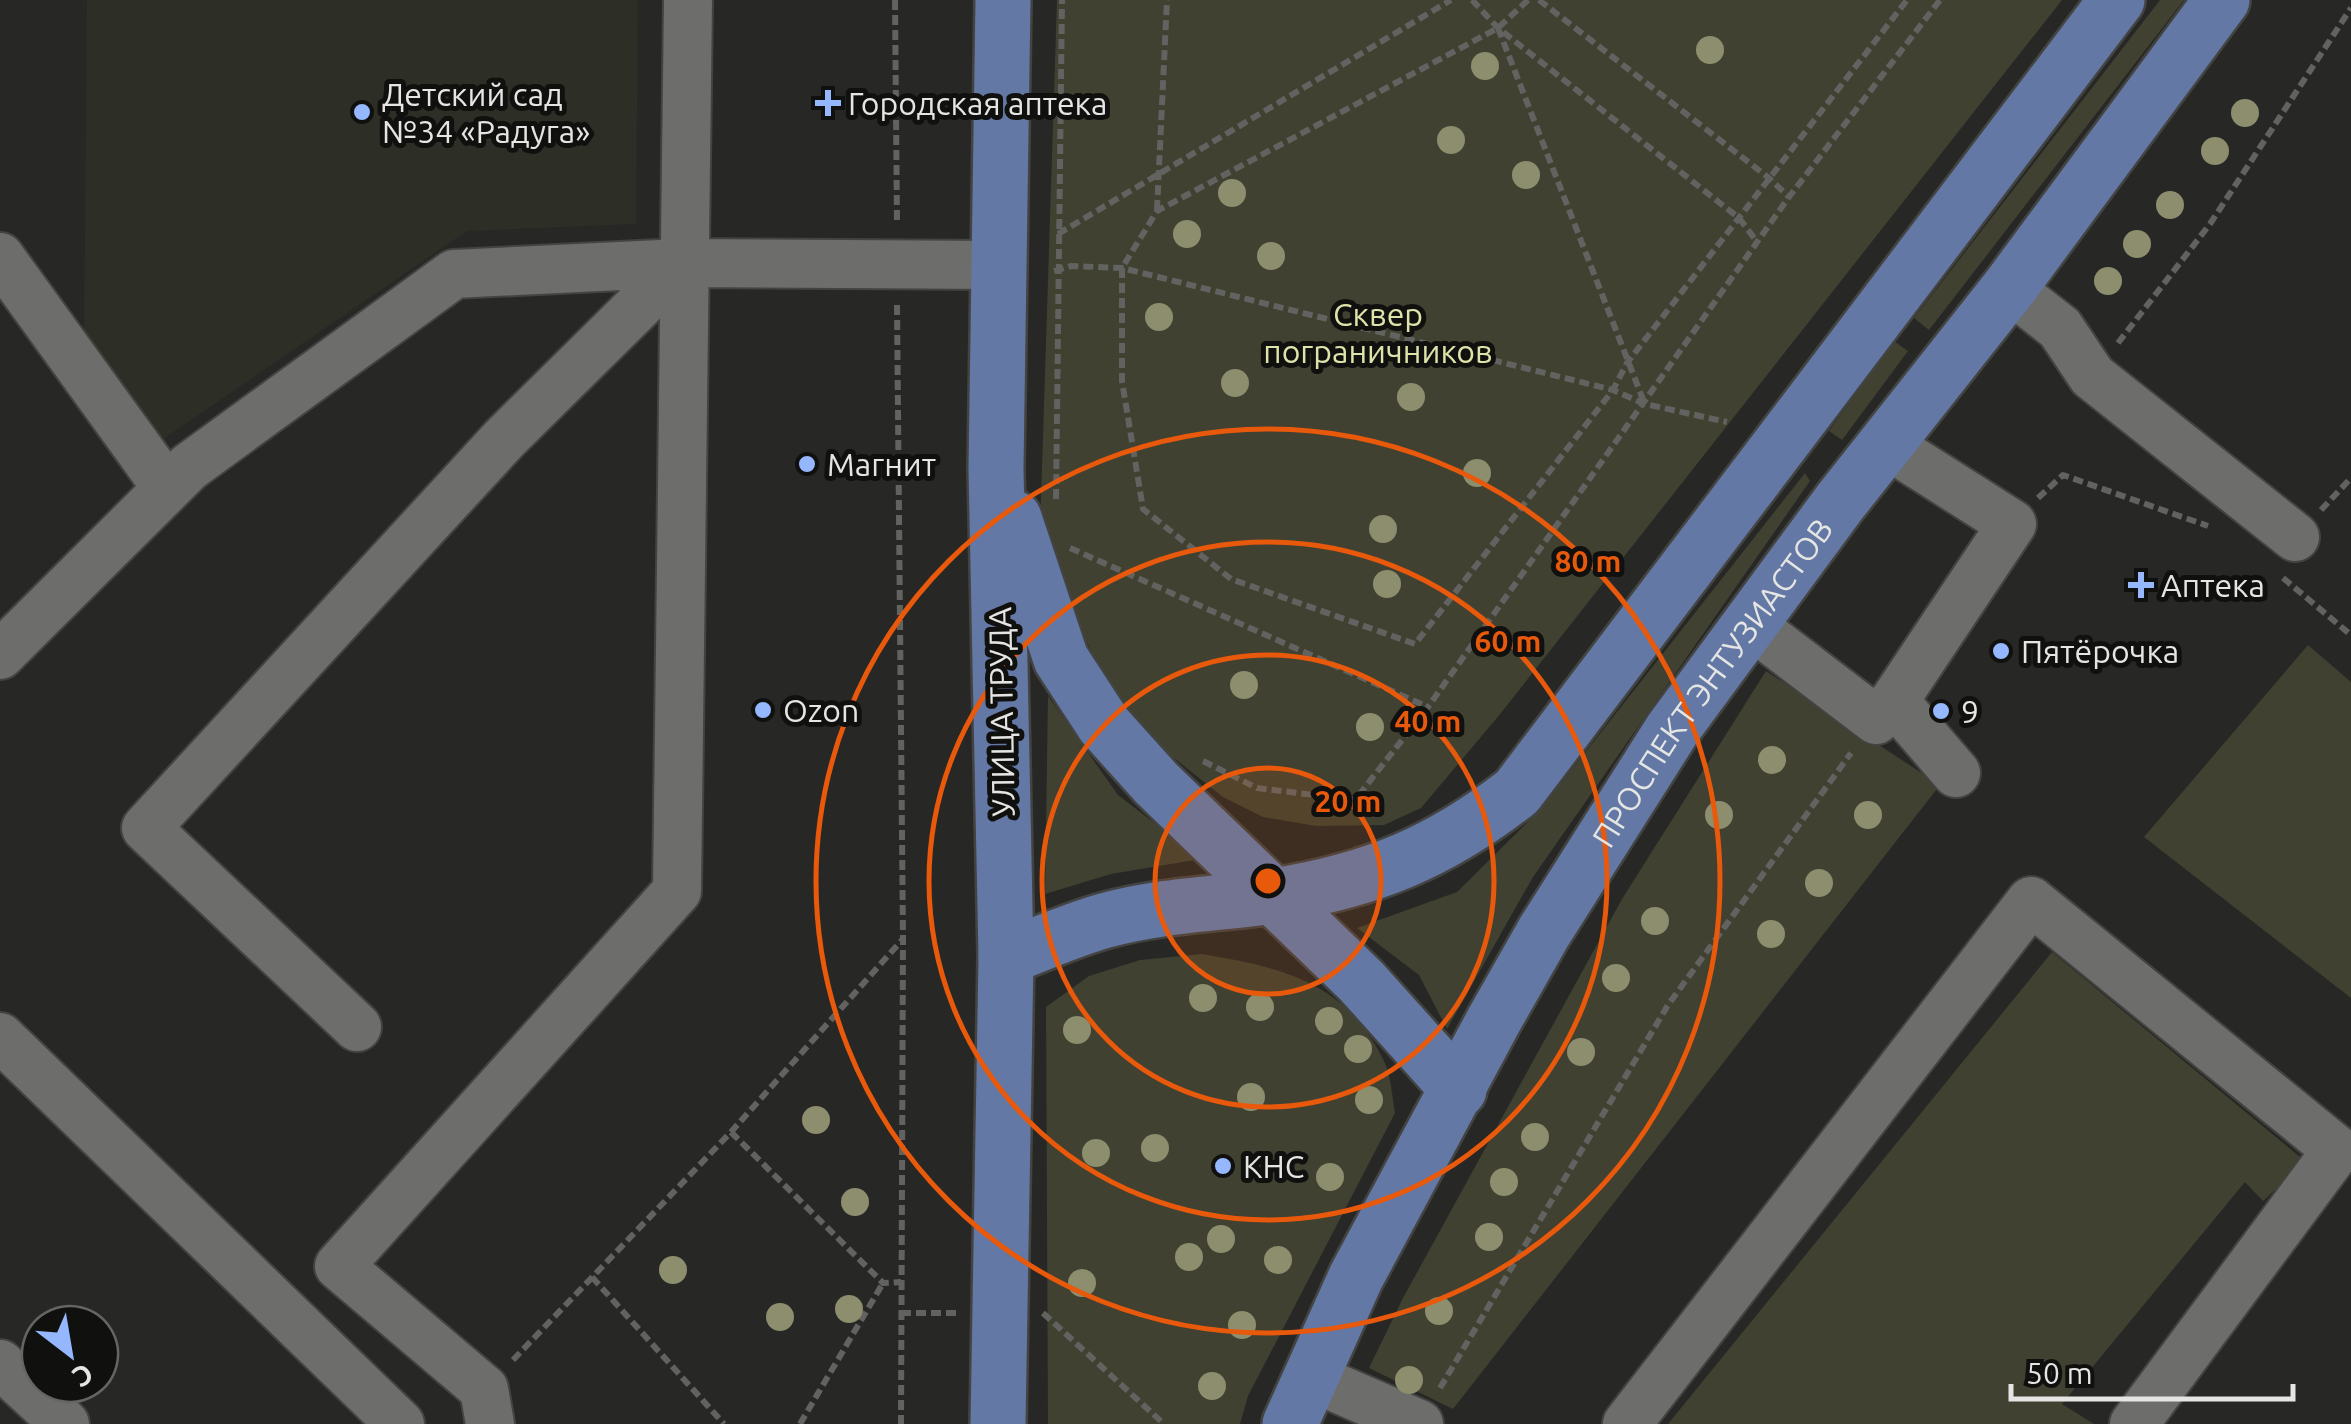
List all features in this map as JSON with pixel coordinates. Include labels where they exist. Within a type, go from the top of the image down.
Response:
[{"type":"main road","name":"УЛИЦА ТРУДА","points":[[998,1424],[1006,957],[996,468],[1003,0]]},
{"type":"main road","points":[[1006,957],[1107,920],[1275,896],[1364,875],[1424,855],[1472,827],[1517,792],[2116,0]]},
{"type":"main road","name":"ПРОСПЕКТ ЭНТУЗИАСТОВ","points":[[1301,1401],[1356,1277],[1494,1020],[1571,888],[1672,730],[1886,444],[2009,288],[2222,0]]},
{"type":"main road","points":[[996,468],[1062,659],[1104,724],[1156,783],[1361,982],[1459,1090]]},
{"type":"lane","points":[[487,1407],[339,1266],[677,891],[688,0]]},
{"type":"lane","points":[[0,257],[167,488]]},
{"type":"lane","points":[[357,1026],[146,828],[504,439],[682,264]]},
{"type":"lane","points":[[0,655],[189,467],[454,274],[682,264],[998,265]]},
{"type":"lane","points":[[2009,288],[2060,328],[2092,376],[2285,554]]},
{"type":"lane","points":[[1885,710],[2012,524],[1886,444]]},
{"type":"lane","points":[[1750,624],[1885,710],[1956,773]]},
{"type":"lane","points":[[1627,1424],[2031,902],[2337,1150],[2134,1424]]},
{"type":"lane","points":[[0,1037],[400,1424]]},
{"type":"lane","points":[[0,1364],[65,1424]]},
{"type":"lane","points":[[1301,1401],[1418,1424]]},
{"type":"path","points":[[895,0],[903,938],[900,1424]]},
{"type":"path","points":[[1056,503],[1062,0]]},
{"type":"path","points":[[1167,0],[1157,212],[1122,268],[1122,381],[1143,509],[1231,579],[1414,644],[1908,0]]},
{"type":"path","points":[[1058,234],[1452,0]]},
{"type":"path","points":[[1472,0],[1498,28],[1739,218],[1758,243]]},
{"type":"path","points":[[1157,212],[1498,28],[1528,0]]},
{"type":"path","points":[[1538,0],[1770,178],[1789,197]]},
{"type":"path","points":[[1196,758],[1257,788],[1355,800],[1428,707],[1789,197],[1940,0]]},
{"type":"path","points":[[2092,376],[2210,224],[2351,8]]},
{"type":"path","points":[[1498,28],[1645,404]]},
{"type":"path","points":[[998,265],[1057,272],[1071,266],[1122,268],[1727,422]]},
{"type":"path","points":[[2012,524],[2063,475],[2210,526]]},
{"type":"path","points":[[1056,542],[1428,707]]},
{"type":"path","points":[[2285,554],[2351,635]]},
{"type":"path","points":[[1418,1424],[1668,1004],[1885,710]]},
{"type":"path","points":[[487,1407],[592,1277],[731,1132],[903,938]]},
{"type":"path","points":[[731,1132],[883,1283],[901,1282]]},
{"type":"path","points":[[592,1277],[724,1424]]},
{"type":"path","points":[[800,1424],[883,1283]]},
{"type":"path","points":[[1041,1311],[1164,1424]]},
{"type":"path","points":[[901,1314],[960,1312]]},
{"type":"shaded area","name":"Детский сад №34 «Радуга»","points":[[87,0],[638,0],[636,224],[467,231],[153,446],[84,354]]},
{"type":"green space","name":"Сквер пограничников","points":[[1057,0],[2062,0],[1501,713],[1421,808],[1384,825],[1316,826],[1263,817],[1223,797],[1150,739],[1099,666],[1067,602],[1040,530]]},
{"type":"green space","points":[[2160,0],[2184,0],[1929,330],[1914,318]]},
{"type":"green space","points":[[1894,341],[1908,351],[1842,440],[1829,431]]},
{"type":"green space","points":[[1805,473],[1810,481],[1533,877],[1447,1029],[1419,975],[1357,928],[1457,892],[1539,811]]},
{"type":"green space","points":[[2308,645],[2351,682],[2351,998],[2144,837]]},
{"type":"green space","points":[[1766,671],[1940,785],[1453,1409],[1369,1368],[1403,1298],[1622,899]]},
{"type":"green space","points":[[1048,696],[1118,795],[1201,859],[1111,874],[1045,894]]},
{"type":"green space","points":[[2052,952],[2306,1162],[2263,1201],[2245,1182],[2062,1404],[2094,1424],[1668,1424]]},
{"type":"green space","points":[[1202,954],[1284,972],[1330,995],[1368,1033],[1383,1059],[1395,1113],[1248,1396],[1240,1424],[1048,1424],[1046,1007],[1089,976],[1140,960]]},
{"type":"place","name":"Городская аптека","points":[[828,103]]},
{"type":"place","name":"Детский сад №34 «Радуга»","points":[[362,112]]},
{"type":"place","name":"Магнит","points":[[807,464]]},
{"type":"place","name":"Аптека","points":[[2141,585]]},
{"type":"place","name":"Пятёрочка","points":[[2001,651]]},
{"type":"place","name":"Ozon","points":[[763,710]]},
{"type":"place","name":"9","points":[[1941,711]]},
{"type":"place","name":"КНС","points":[[1223,1166]]}]
